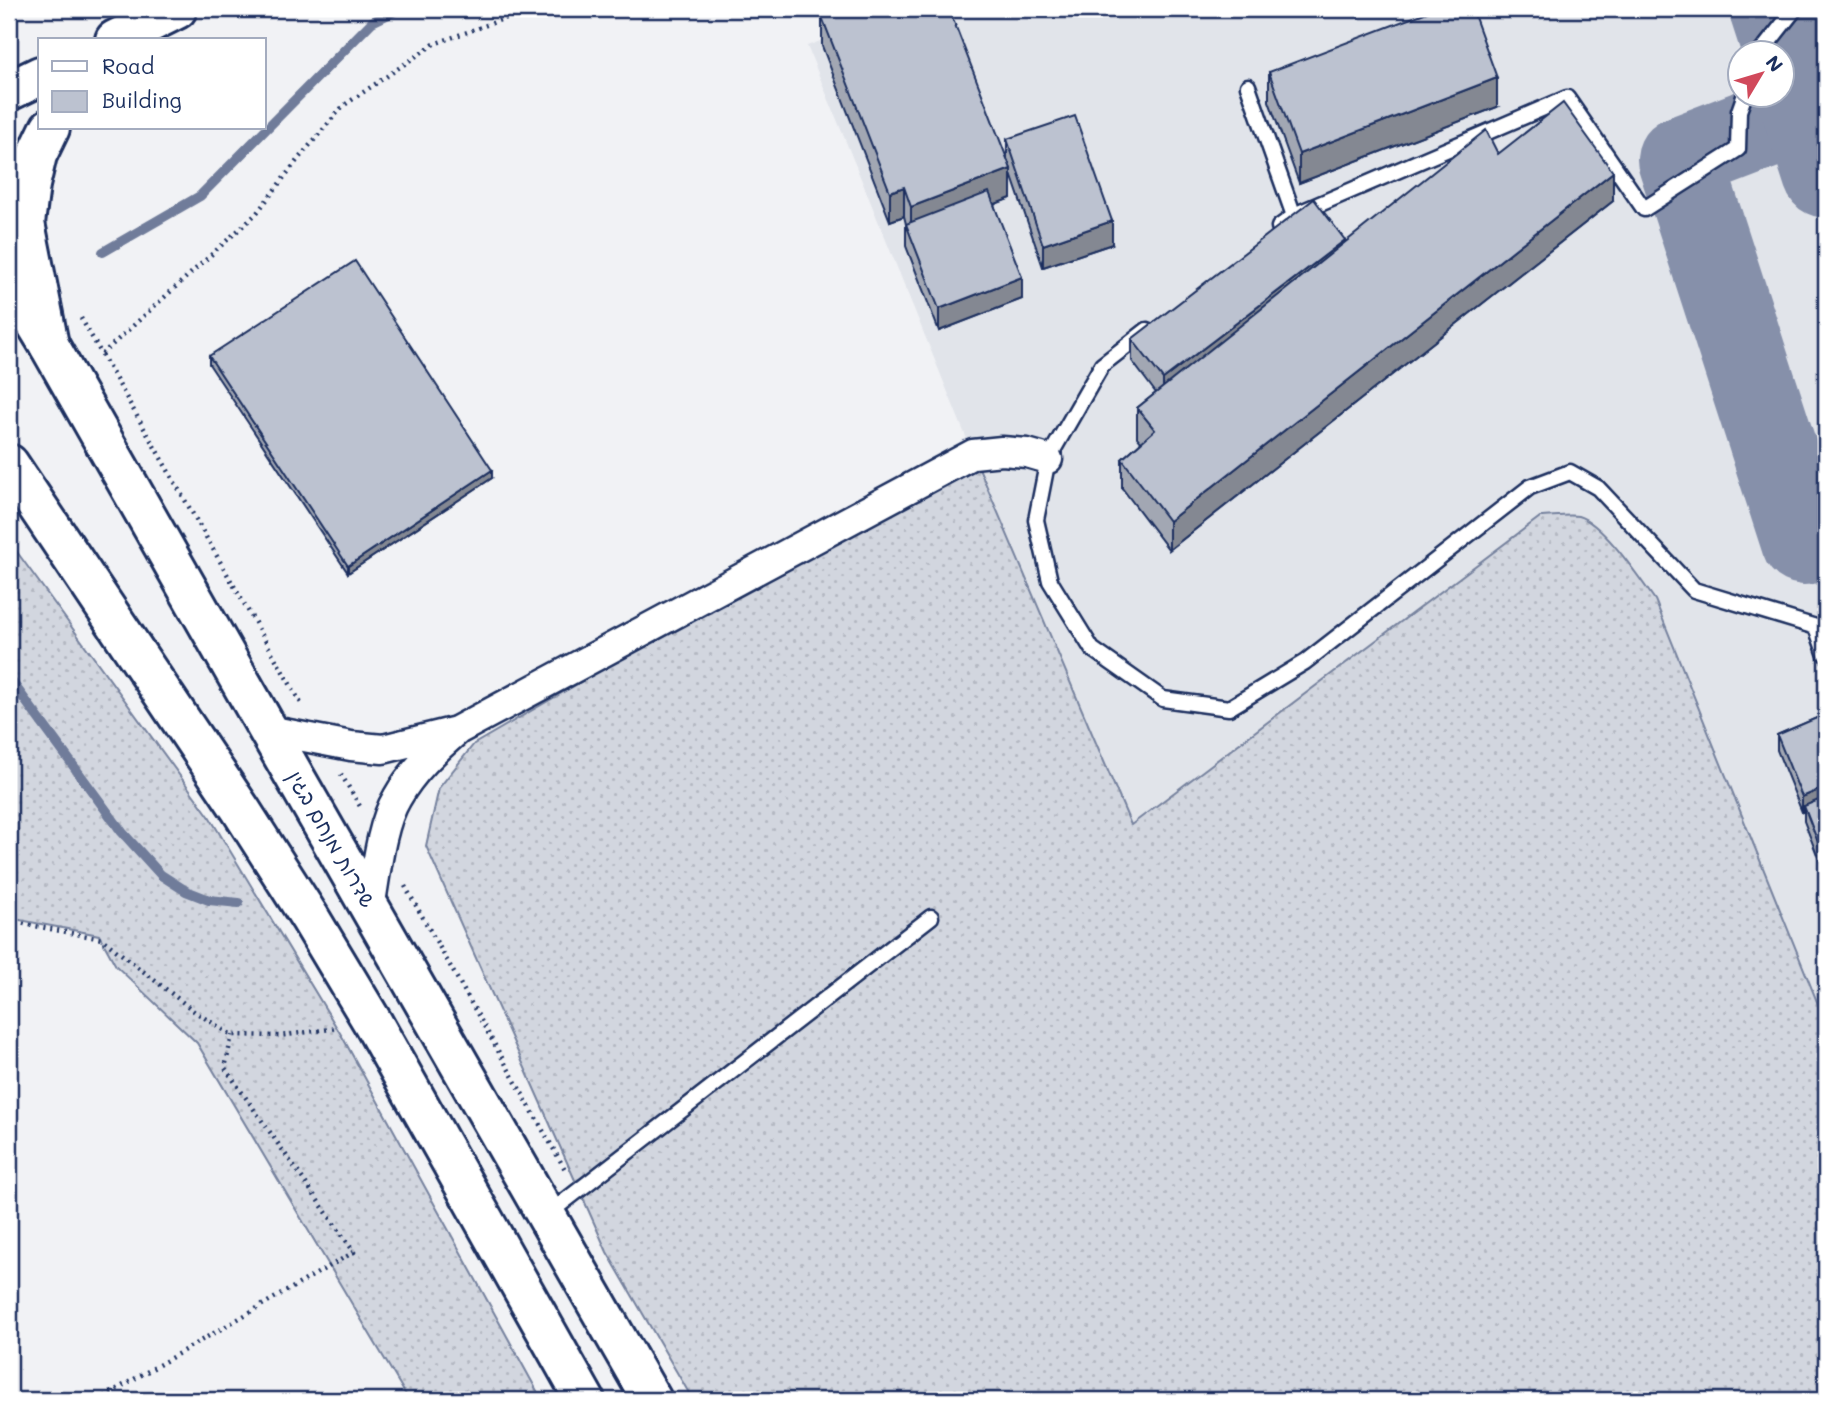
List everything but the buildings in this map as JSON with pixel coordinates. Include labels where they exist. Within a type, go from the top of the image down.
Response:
[{"type":"main road","points":[[124,37],[177,9]]},
{"type":"main road","points":[[9,91],[38,77]]},
{"type":"main road","points":[[49,130],[37,155],[25,223],[49,345]]},
{"type":"main road","name":"שדרות מנחם בגין","points":[[9,279],[652,1400]]},
{"type":"main road","points":[[9,464],[310,918],[373,1023],[584,1400]]},
{"type":"street","points":[[370,908],[386,826],[396,799],[431,752],[458,730],[973,454],[1002,451],[1027,453],[1048,459]]},
{"type":"street","points":[[268,730],[351,746],[383,749],[458,730]]},
{"type":"lane","points":[[1772,38],[1795,9]]},
{"type":"lane","points":[[1248,86],[1294,216]]},
{"type":"lane","points":[[1272,232],[1294,216],[1567,98],[1644,209],[1738,149],[1740,108]]},
{"type":"lane","points":[[1155,323],[1102,365],[1048,459],[1036,520],[1050,581],[1092,649],[1163,699],[1229,708],[1305,662],[1530,487],[1570,472],[1598,488],[1694,590],[1816,627],[1826,655]]},
{"type":"lane","points":[[547,1215],[931,917]]},
{"type":"path","points":[[102,354],[256,214],[343,106],[434,44],[531,9]]},
{"type":"path","points":[[81,318],[577,1192]]},
{"type":"path","points":[[9,921],[102,939],[195,1012],[232,1035],[279,1036],[373,1023]]},
{"type":"path","points":[[99,1400],[354,1252],[225,1068],[232,1035]]},
{"type":"shaded area","points":[[905,9],[1826,9],[1826,1024],[1655,600],[1600,530],[1540,518],[1130,826],[973,454],[807,46]]},
{"type":"shaded area","points":[[973,454],[1131,825],[1540,517],[1578,516],[1588,521],[1609,540],[1655,600],[1826,1024],[1826,1400],[693,1400],[607,1252],[426,846],[439,788],[474,744]]},
{"type":"shaded area","points":[[9,541],[209,816],[343,1038],[542,1400],[409,1400],[197,1043],[116,966],[99,935],[9,918]]},
{"type":"waterway","points":[[266,129],[372,22],[399,9]]},
{"type":"waterway","points":[[103,252],[200,196],[265,130]]},
{"type":"waterway","points":[[9,678],[122,832],[161,875],[186,891],[209,900],[239,903]]},
{"type":"taxiway","points":[[1772,9],[1805,111],[1680,159],[1804,542],[1826,534]]},
{"type":"taxiway","points":[[1797,86],[1826,175]]}]
